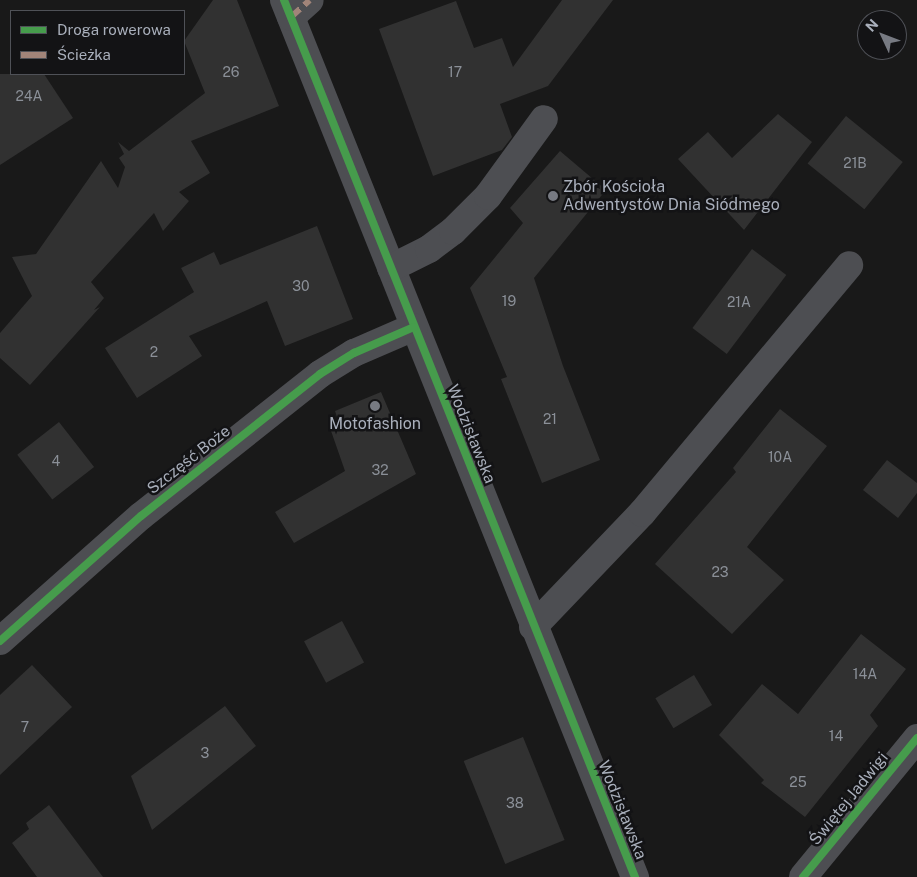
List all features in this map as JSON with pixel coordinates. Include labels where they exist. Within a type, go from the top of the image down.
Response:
[{"type":"street","name":"Wodzisławska","points":[[295,6],[391,268],[533,627],[628,876]]},
{"type":"street","points":[[391,268],[429,249],[454,231],[488,196],[544,119]]},
{"type":"street","points":[[533,627],[642,513],[849,265]]},
{"type":"street","name":"Szczęść Boże","points":[[0,641],[141,516],[320,374],[354,354],[414,327]]},
{"type":"street","name":"Świętej Jadwigi","points":[[803,877],[917,738]]},
{"type":"building","points":[[213,0],[237,0],[279,106],[191,141],[210,173],[179,192],[189,201],[163,231],[154,213],[91,282],[104,298],[94,310],[100,307],[30,385],[0,358],[0,333],[32,296],[12,257],[36,254],[101,161],[118,188],[125,167],[119,158],[124,154],[118,142],[129,151],[205,93],[185,40]]},
{"type":"building","points":[[562,0],[613,0],[548,86],[500,104],[512,137],[502,150],[433,176],[379,29],[456,1],[474,48],[502,38],[513,67]]},
{"type":"building","points":[[0,74],[45,75],[73,118],[0,165]]},
{"type":"building","points":[[778,114],[812,142],[744,230],[678,159],[708,132],[732,158]]},
{"type":"building","points":[[846,116],[903,162],[864,209],[808,163]]},
{"type":"building","points":[[560,151],[606,190],[534,278],[563,366],[600,460],[542,483],[501,379],[507,377],[470,288],[523,223],[510,208]]},
{"type":"building","points":[[317,226],[353,319],[285,346],[267,301],[189,336],[202,356],[137,398],[105,348],[194,292],[181,268],[214,252],[220,265]]},
{"type":"building","points":[[752,249],[786,275],[727,354],[692,328]]},
{"type":"building","points":[[381,392],[416,474],[294,543],[275,512],[345,471],[330,428],[339,423],[335,411]]},
{"type":"building","points":[[780,409],[827,446],[747,547],[784,580],[732,634],[655,564],[736,472],[733,468]]},
{"type":"building","points":[[59,422],[94,467],[52,500],[17,455]]},
{"type":"building","points":[[887,460],[917,483],[917,493],[898,518],[863,490]]},
{"type":"building","points":[[342,621],[364,662],[326,683],[304,641]]},
{"type":"building","points":[[861,634],[906,669],[870,715],[878,726],[805,817],[761,783],[764,780],[719,735],[762,684],[798,714]]},
{"type":"building","points":[[32,665],[72,707],[0,775],[0,695]]},
{"type":"building","points":[[694,675],[712,705],[673,728],[655,698]]},
{"type":"building","points":[[225,706],[256,746],[152,830],[131,776]]},
{"type":"building","points":[[523,737],[565,840],[505,864],[464,761]]},
{"type":"building","points":[[49,805],[103,877],[37,877],[12,843],[29,829],[26,823]]},
{"type":"marked path","points":[[291,17],[310,0]]},
{"type":"cycle path","points":[[284,0],[635,877]]},
{"type":"cycle path","points":[[0,641],[141,516],[320,374],[354,353],[414,327]]},
{"type":"cycle path","points":[[803,877],[917,738]]},
{"type":"place","name":"Zbór Kościoła Adwentystów Dnia Siódmego","points":[[553,196]]},
{"type":"place","name":"Motofashion","points":[[375,406]]}]
